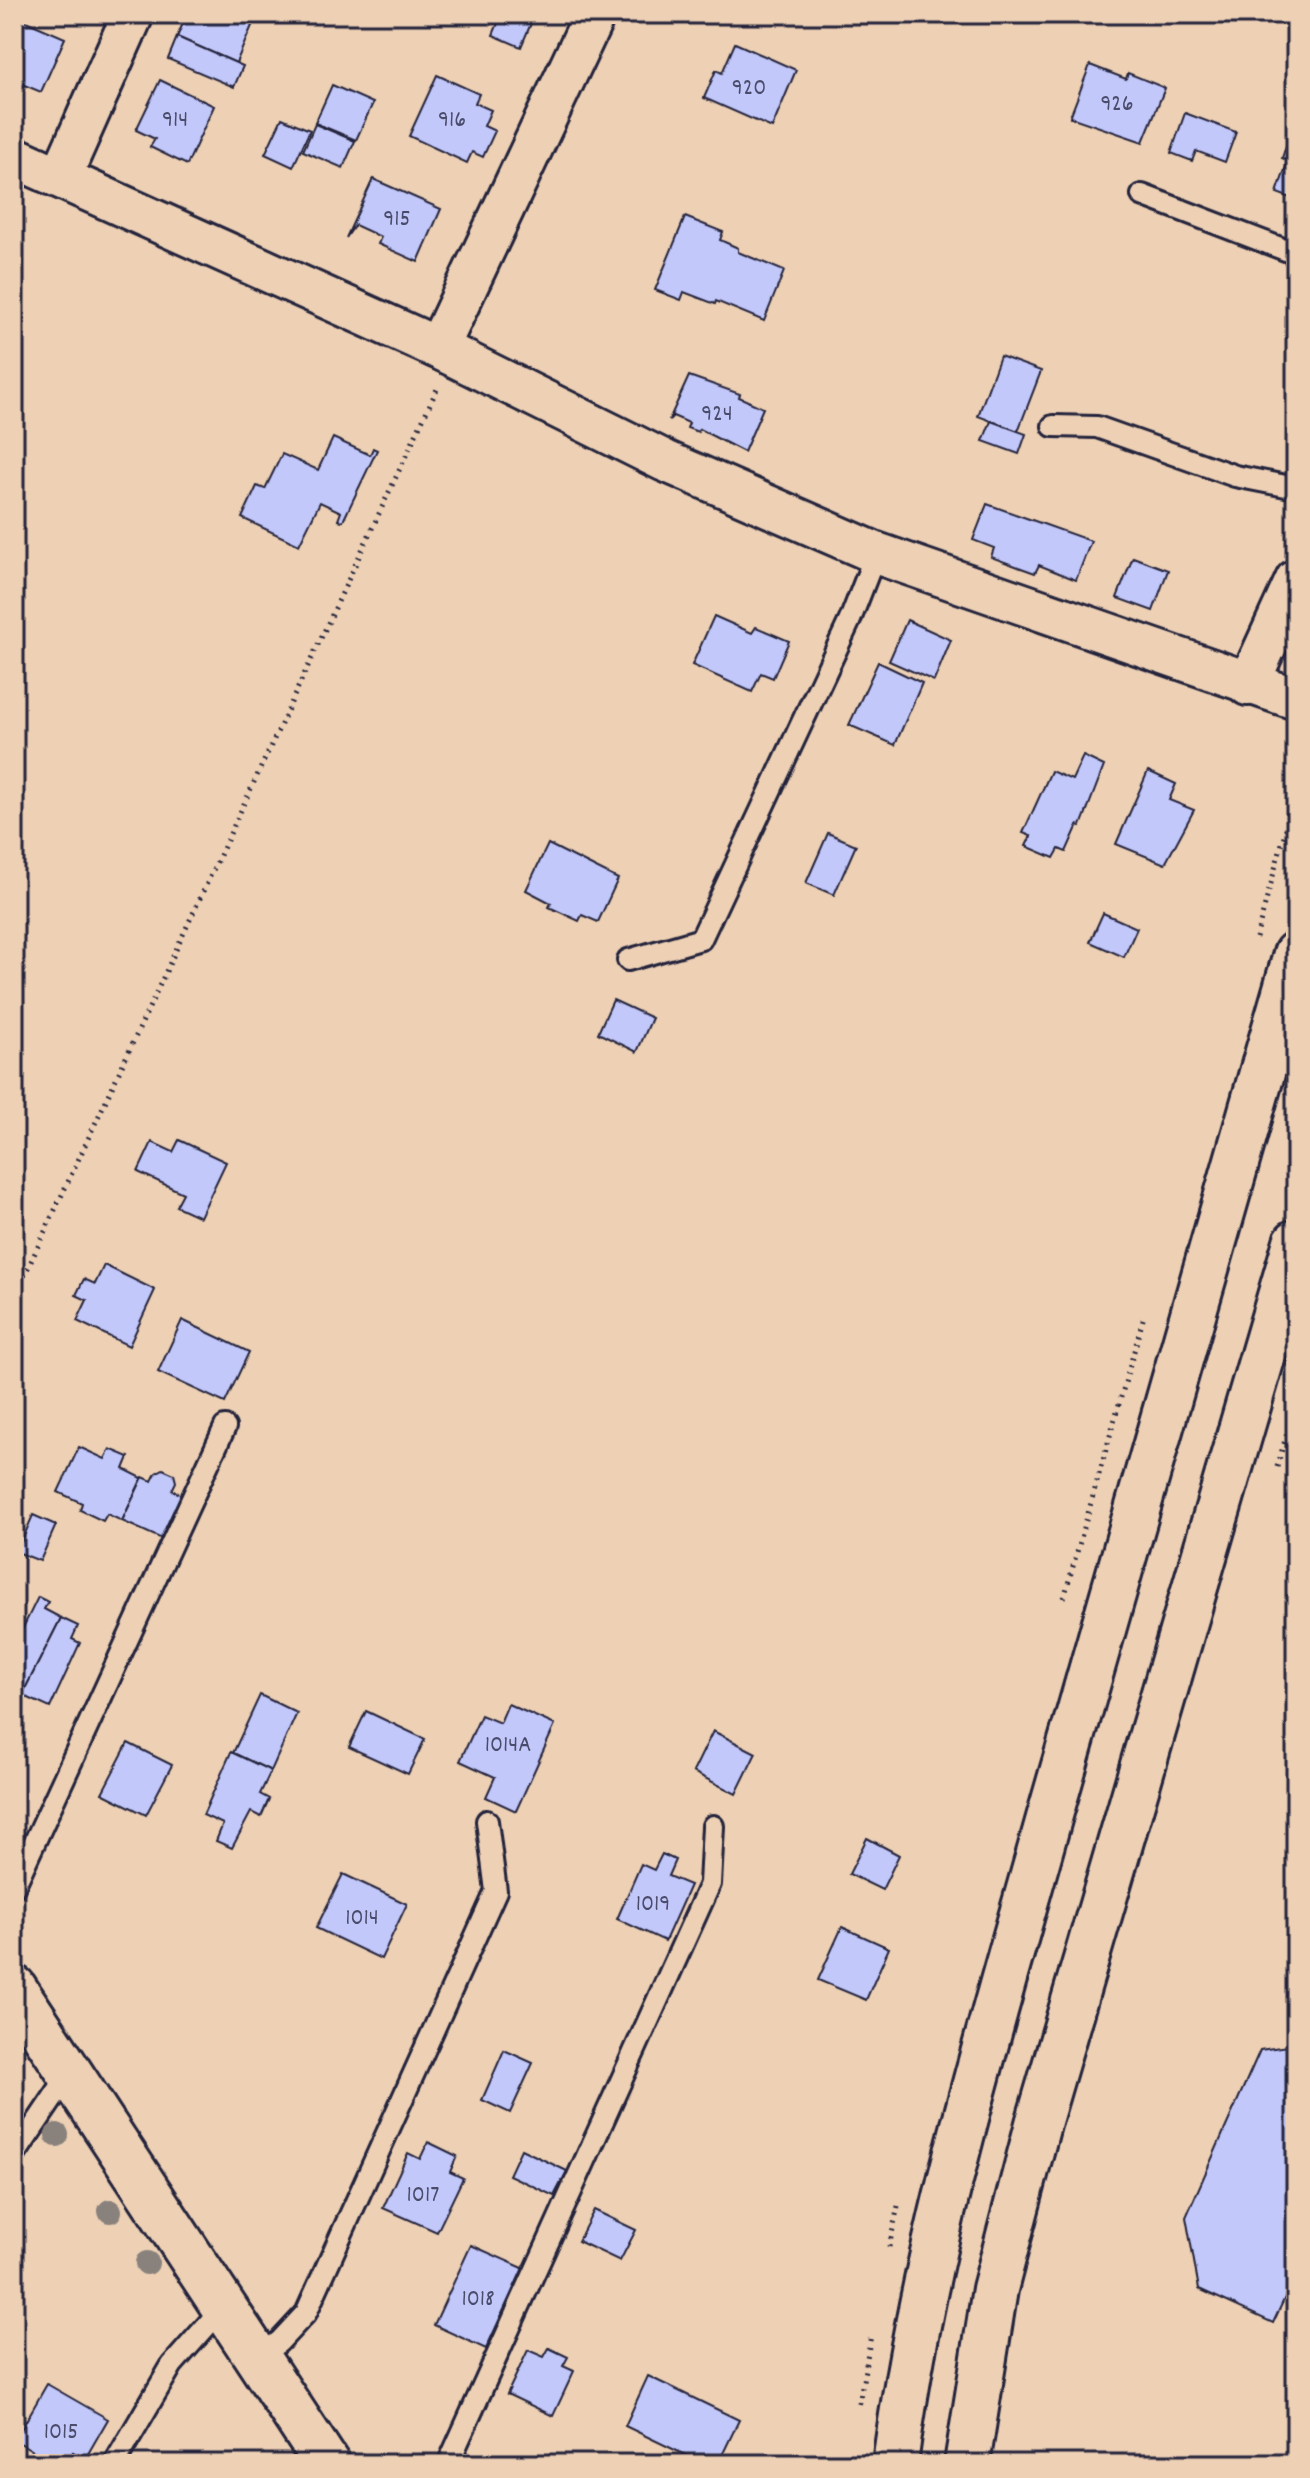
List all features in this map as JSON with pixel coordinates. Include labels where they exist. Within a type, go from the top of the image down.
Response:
[{"type":"main road","points":[[895,2464],[917,2322],[975,2081],[1185,1329],[1296,954]]},
{"type":"main road","points":[[967,2464],[995,2289],[1038,2124],[1296,1242]]},
{"type":"main road","points":[[14,1988],[327,2464]]},
{"type":"street","points":[[61,176],[133,14]]},
{"type":"street","points":[[446,352],[595,14]]},
{"type":"street","points":[[14,157],[446,352],[665,461],[876,553],[1248,685],[1296,699]]},
{"type":"street","points":[[1248,685],[1296,580]]},
{"type":"lane","points":[[1142,195],[1296,254]]},
{"type":"lane","points":[[1053,426],[1097,427],[1235,476],[1296,488]]},
{"type":"lane","points":[[628,960],[701,939],[850,620],[876,553]]},
{"type":"lane","points":[[14,1887],[225,1427]]},
{"type":"lane","points":[[256,2357],[279,2342],[306,2313],[496,1891],[487,1821]]},
{"type":"lane","points":[[448,2464],[710,1884],[713,1826]]},
{"type":"lane","points":[[14,2156],[70,2073]]},
{"type":"lane","points":[[114,2464],[172,2365],[224,2306]]},
{"type":"path","points":[[14,1298],[446,352]]},
{"type":"path","points":[[1274,1477],[1296,1403]]},
{"type":"building","points":[[187,14],[257,14],[236,63],[177,37]]},
{"type":"building","points":[[477,14],[535,14],[521,47],[493,35],[498,23]]},
{"type":"building","points":[[14,16],[65,38],[41,92],[22,84],[18,92],[14,91]]},
{"type":"building","points":[[177,37],[243,66],[234,87],[168,59]]},
{"type":"building","points":[[735,43],[796,70],[772,128],[704,98],[716,70],[722,73]]},
{"type":"building","points":[[1090,65],[1126,79],[1128,73],[1165,88],[1143,142],[1070,117]]},
{"type":"building","points":[[437,75],[479,94],[475,103],[491,110],[484,126],[495,131],[483,157],[472,152],[467,163],[409,136]]},
{"type":"building","points":[[160,80],[214,106],[187,165],[150,147],[155,139],[136,130]]},
{"type":"building","points":[[332,85],[373,103],[356,140],[315,123]]},
{"type":"building","points":[[1185,113],[1236,132],[1225,162],[1196,151],[1192,161],[1171,153]]},
{"type":"building","points":[[282,118],[310,130],[293,167],[265,154]]},
{"type":"building","points":[[1295,120],[1296,200],[1277,193],[1288,161],[1282,158]]},
{"type":"building","points":[[315,124],[355,141],[343,168],[303,151]]},
{"type":"building","points":[[373,179],[441,209],[418,262],[378,244],[381,237],[355,225],[346,238]]},
{"type":"building","points":[[685,217],[723,232],[720,240],[738,248],[738,252],[784,271],[764,321],[716,301],[715,304],[684,292],[681,300],[655,290]]},
{"type":"building","points":[[1000,356],[1041,371],[1018,431],[978,416]]},
{"type":"building","points":[[689,376],[740,394],[739,397],[763,408],[744,452],[699,429],[698,432],[687,428],[689,423],[673,416],[669,420]]},
{"type":"building","points":[[991,421],[1026,434],[1019,454],[983,441]]},
{"type":"building","points":[[333,438],[370,455],[373,448],[377,450],[343,521],[338,520],[341,512],[320,502],[299,545],[242,518],[257,486],[265,489],[282,454],[318,470]]},
{"type":"building","points":[[987,504],[1091,541],[1076,580],[1039,565],[1035,573],[991,557],[994,548],[973,540]]},
{"type":"building","points":[[1133,557],[1168,570],[1153,611],[1117,598]]},
{"type":"building","points":[[714,616],[752,633],[756,627],[789,641],[773,678],[761,673],[752,692],[692,665]]},
{"type":"building","points":[[907,620],[951,640],[934,681],[889,661]]},
{"type":"building","points":[[878,662],[922,683],[895,745],[849,725]]},
{"type":"building","points":[[1083,756],[1104,766],[1081,826],[1078,825],[1066,852],[1059,849],[1054,858],[1026,846],[1031,836],[1023,833],[1051,771],[1072,780]]},
{"type":"building","points":[[1148,771],[1176,784],[1169,800],[1194,810],[1165,864],[1116,844]]},
{"type":"building","points":[[828,833],[856,845],[834,895],[806,883]]},
{"type":"building","points":[[548,844],[618,879],[598,922],[582,915],[579,921],[549,907],[551,903],[526,890]]},
{"type":"building","points":[[1103,913],[1137,928],[1124,957],[1090,942]]},
{"type":"building","points":[[613,1000],[652,1018],[637,1052],[598,1033]]},
{"type":"building","points":[[179,1140],[226,1162],[200,1217],[176,1206],[183,1193],[138,1172],[152,1142],[173,1152]]},
{"type":"building","points":[[104,1265],[155,1290],[129,1346],[77,1321],[87,1300],[76,1295],[84,1279],[95,1284]]},
{"type":"building","points":[[182,1320],[249,1352],[225,1403],[158,1372]]},
{"type":"building","points":[[79,1447],[105,1459],[110,1449],[129,1457],[124,1469],[142,1478],[122,1521],[107,1514],[103,1521],[80,1510],[82,1503],[58,1492]]},
{"type":"building","points":[[163,1469],[174,1474],[176,1482],[172,1490],[182,1495],[162,1539],[122,1521],[143,1477],[152,1481],[156,1473]]},
{"type":"building","points":[[33,1515],[56,1525],[40,1561],[17,1552]]},
{"type":"building","points":[[38,1597],[48,1602],[44,1609],[61,1618],[22,1695],[14,1691],[14,1646]]},
{"type":"building","points":[[61,1618],[78,1626],[72,1639],[80,1643],[50,1708],[22,1695]]},
{"type":"building","points":[[260,1695],[297,1713],[271,1771],[233,1753]]},
{"type":"building","points":[[508,1704],[555,1725],[516,1811],[486,1797],[495,1777],[460,1761],[481,1715],[500,1723]]},
{"type":"building","points":[[366,1711],[425,1739],[408,1774],[349,1747]]},
{"type":"building","points":[[713,1731],[756,1753],[736,1794],[693,1772]]},
{"type":"building","points":[[128,1743],[172,1765],[146,1815],[102,1793]]},
{"type":"building","points":[[231,1752],[271,1771],[260,1794],[269,1799],[261,1817],[251,1812],[232,1848],[216,1841],[223,1824],[203,1815]]},
{"type":"building","points":[[867,1838],[899,1855],[882,1890],[849,1874]]},
{"type":"building","points":[[662,1854],[675,1860],[668,1876],[690,1885],[665,1941],[617,1919],[641,1864],[654,1870]]},
{"type":"building","points":[[343,1874],[407,1904],[381,1959],[316,1928]]},
{"type":"building","points":[[842,1927],[889,1948],[866,2000],[818,1980]]},
{"type":"building","points":[[1296,2045],[1296,2274],[1273,2323],[1199,2289],[1186,2217],[1260,2050]]},
{"type":"building","points":[[504,2050],[533,2063],[510,2113],[482,2100]]},
{"type":"building","points":[[428,2142],[457,2156],[450,2172],[463,2178],[437,2232],[383,2208],[408,2153],[420,2159]]},
{"type":"building","points":[[521,2149],[567,2171],[554,2196],[509,2175]]},
{"type":"building","points":[[594,2210],[636,2230],[620,2261],[578,2241]]},
{"type":"building","points":[[471,2245],[523,2268],[486,2349],[434,2325]]},
{"type":"building","points":[[549,2348],[568,2357],[563,2366],[574,2371],[553,2416],[507,2394],[528,2350],[544,2357]]},
{"type":"building","points":[[648,2376],[739,2420],[718,2464],[704,2464],[625,2426]]},
{"type":"building","points":[[47,2384],[108,2419],[85,2459],[73,2452],[67,2464],[55,2464],[15,2440]]}]
